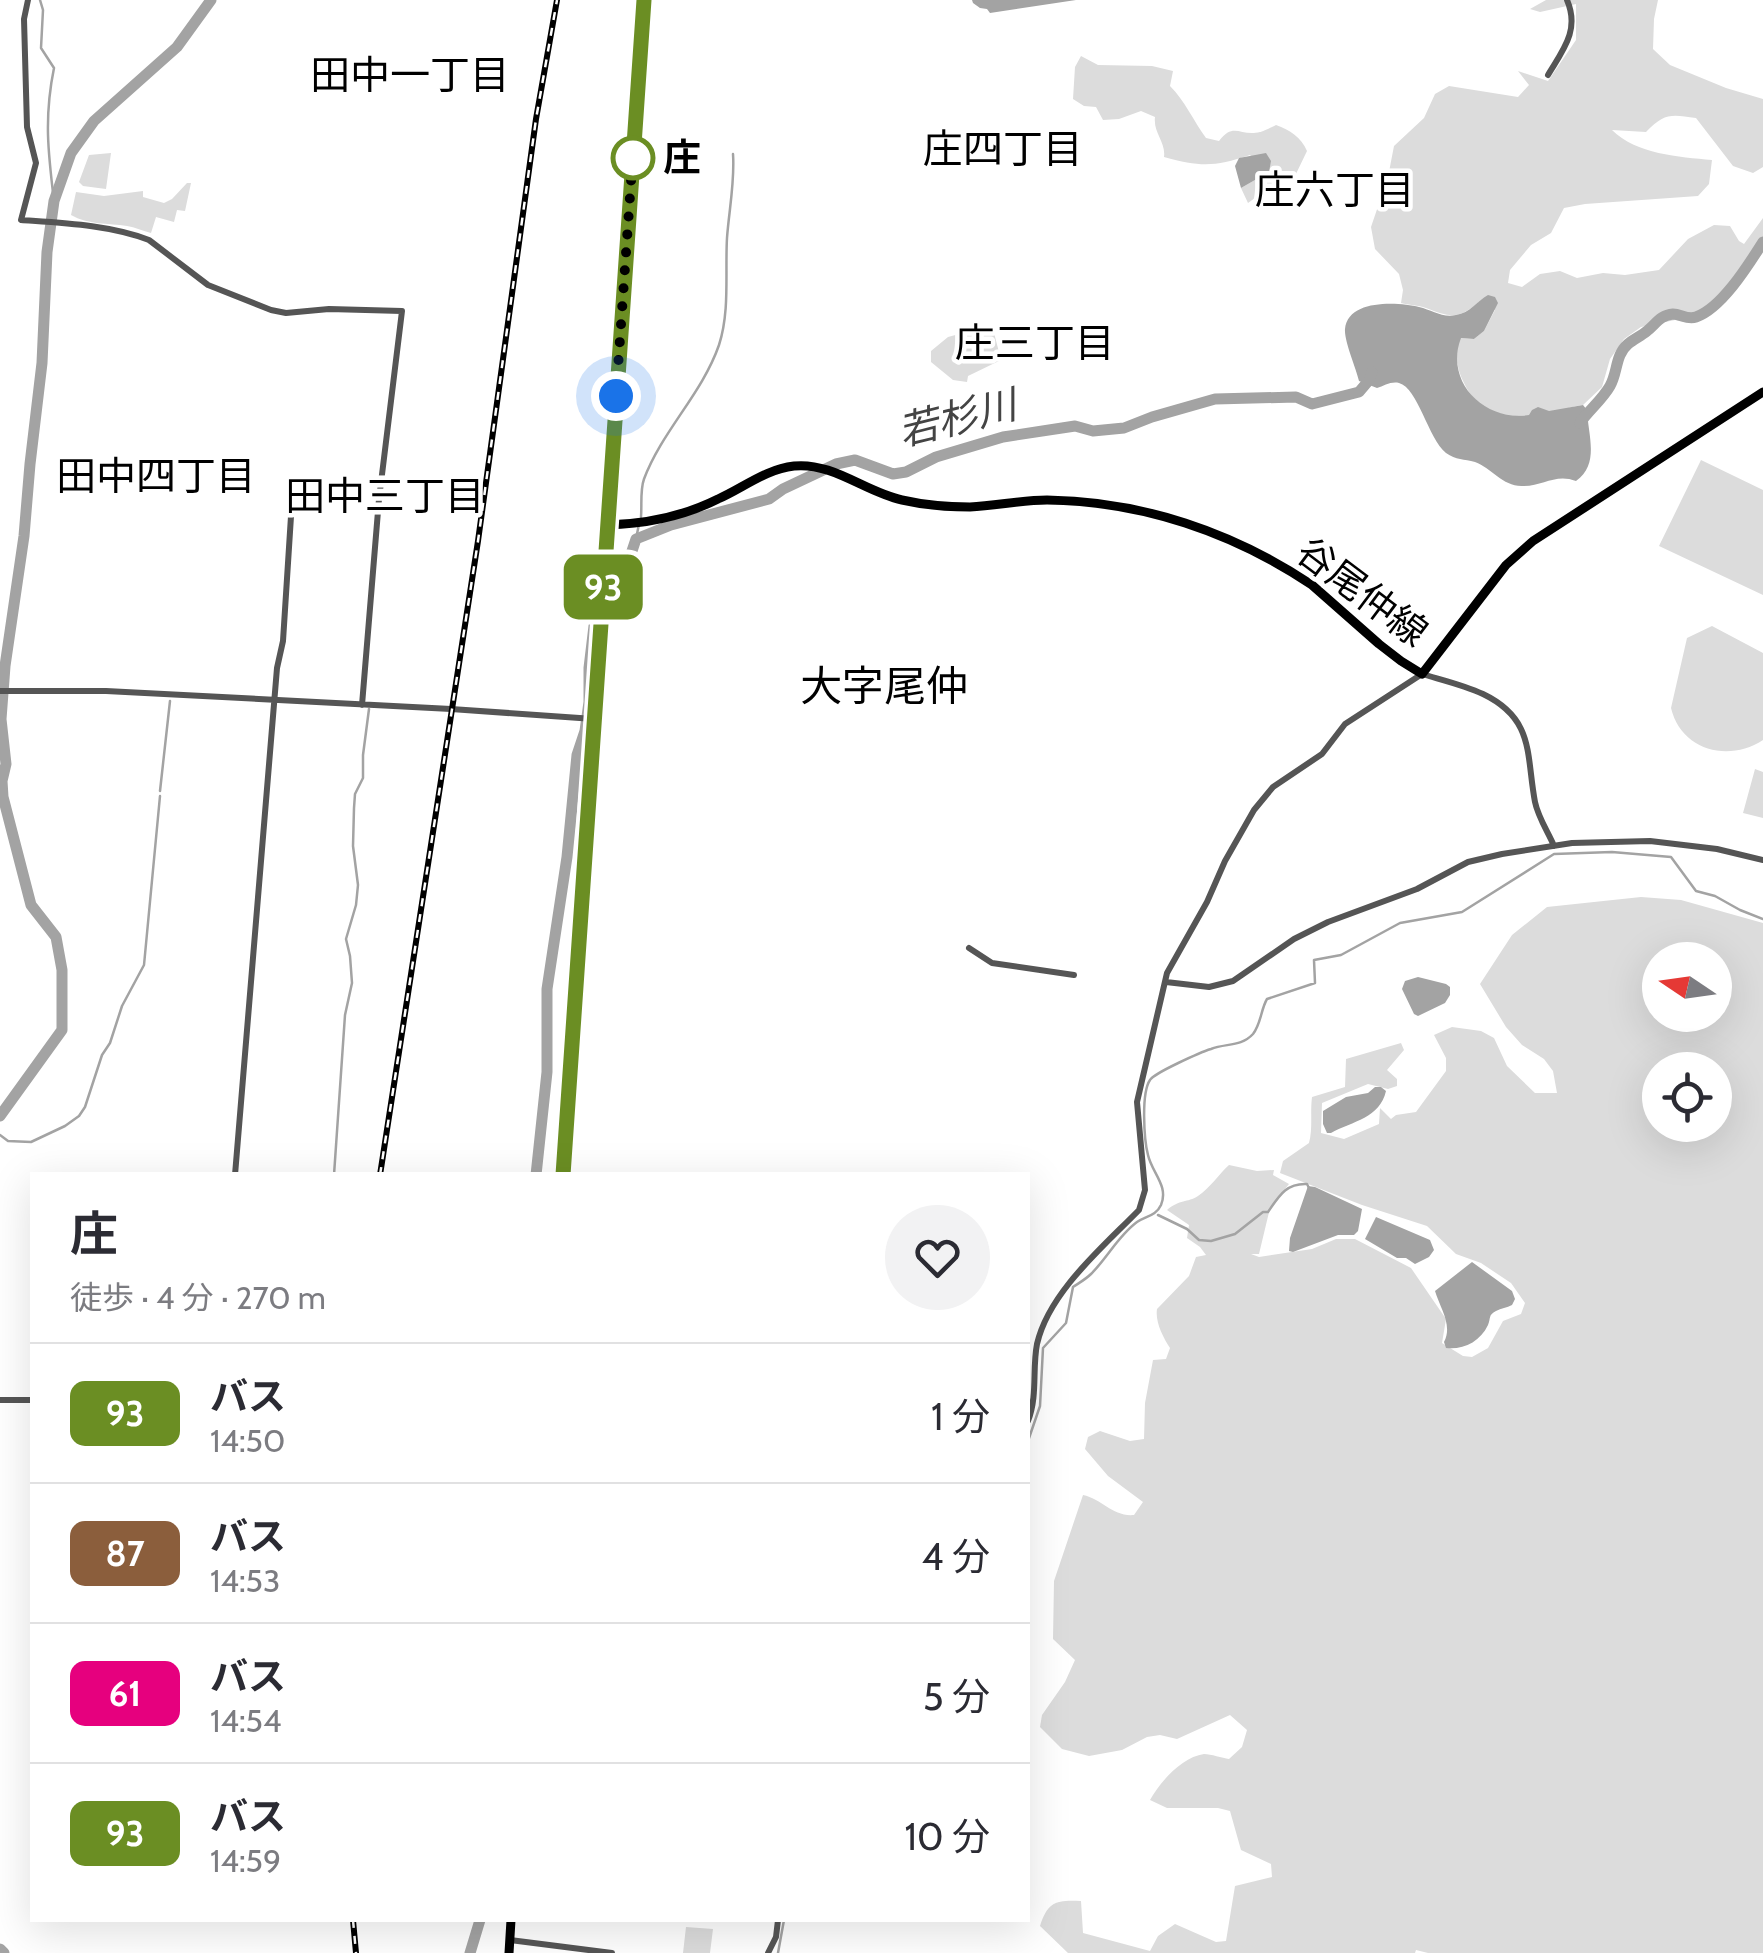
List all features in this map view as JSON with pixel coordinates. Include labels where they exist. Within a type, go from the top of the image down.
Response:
[{"type":"main road","points":[[563,1172],[589,718],[602,611],[644,0]]},
{"type":"main road","name":"谷尾仲線","points":[[608,525],[650,523],[683,514],[767,473],[811,465],[900,500],[933,505],[968,507],[1042,500],[1130,508],[1180,522],[1254,551],[1297,576],[1422,674],[1506,564],[1533,541],[1763,392]]},
{"type":"main road","points":[[509,1953],[511,1922]]},
{"type":"street","points":[[28,0],[24,19],[26,126],[36,163],[21,220],[122,232],[149,240],[208,286],[286,314],[329,309],[402,311],[379,498],[362,705]]},
{"type":"street","points":[[1548,75],[1573,26],[1568,0]]},
{"type":"street","points":[[235,1172],[276,668],[283,641],[293,486]]},
{"type":"street","points":[[1030,1413],[1035,1392],[1036,1348],[1046,1323],[1068,1284],[1139,1210],[1144,1198],[1137,1102],[1166,982],[1174,959],[1234,846],[1266,794],[1322,754],[1345,724],[1422,674],[1483,694],[1514,718],[1526,737],[1536,807],[1554,846]]},
{"type":"street","points":[[0,691],[106,691],[589,718]]},
{"type":"street","points":[[1166,982],[1209,987],[1233,982],[1304,933],[1382,904],[1468,862],[1502,854],[1554,846],[1650,841],[1763,860]]},
{"type":"street","points":[[969,948],[992,963],[1074,975]]},
{"type":"street","points":[[0,1400],[30,1400]]},
{"type":"street","points":[[768,1953],[778,1922]]},
{"type":"street","points":[[510,1940],[612,1953]]},
{"type":"shaded area","points":[[972,0],[1076,0],[990,13]]},
{"type":"shaded area","points":[[1546,0],[1658,0],[1653,49],[1670,65],[1763,99],[1763,167],[1753,173],[1733,166],[1696,118],[1668,116],[1646,132],[1612,130],[1645,149],[1712,160],[1709,184],[1698,196],[1564,208],[1551,233],[1531,245],[1510,270],[1508,283],[1522,287],[1540,274],[1560,271],[1577,278],[1659,270],[1688,239],[1714,225],[1730,226],[1744,244],[1763,218],[1763,247],[1736,288],[1686,322],[1675,320],[1641,327],[1624,339],[1610,359],[1602,387],[1583,405],[1533,415],[1506,415],[1482,406],[1472,396],[1457,361],[1460,338],[1474,339],[1484,331],[1495,310],[1479,302],[1465,312],[1448,315],[1401,303],[1399,274],[1375,249],[1371,227],[1394,146],[1424,118],[1435,94],[1449,86],[1518,97],[1529,85],[1518,71],[1548,81],[1576,40],[1576,4],[1540,12],[1530,9]]},
{"type":"shaded area","points":[[1081,56],[1098,65],[1152,66],[1173,71],[1170,86],[1206,138],[1219,141],[1229,132],[1260,132],[1276,125],[1290,132],[1307,151],[1294,178],[1276,183],[1248,203],[1241,188],[1269,172],[1250,155],[1207,164],[1164,157],[1155,117],[1141,111],[1103,120],[1096,107],[1073,99],[1075,67]]},
{"type":"shaded area","points":[[111,153],[106,189],[83,186],[79,182],[89,155]]},
{"type":"shaded area","points":[[1266,153],[1271,161],[1269,172],[1241,188],[1235,166],[1239,158]]},
{"type":"shaded area","points":[[191,183],[185,211],[177,210],[174,222],[156,217],[151,233],[71,215],[76,192],[104,196],[143,191],[143,197],[164,203]]},
{"type":"shaded area","points":[[1488,295],[1498,303],[1484,331],[1474,339],[1461,338],[1457,354],[1463,384],[1484,405],[1513,416],[1529,415],[1538,407],[1549,411],[1583,405],[1587,410],[1590,458],[1576,481],[1562,478],[1530,485],[1509,484],[1475,462],[1446,453],[1406,387],[1393,383],[1377,388],[1359,381],[1345,334],[1348,319],[1355,312],[1375,305],[1399,304],[1451,316],[1461,314]]},
{"type":"shaded area","points":[[992,325],[1001,360],[968,376],[967,382],[953,380],[931,362],[931,351],[948,337]]},
{"type":"shaded area","points":[[1701,460],[1763,490],[1763,595],[1659,546]]},
{"type":"shaded area","points":[[1712,626],[1763,653],[1763,740],[1735,751],[1695,743],[1676,722],[1671,708],[1687,638]]},
{"type":"shaded area","points":[[1755,769],[1763,772],[1763,818],[1743,813]]},
{"type":"shaded area","points":[[1641,897],[1681,900],[1763,923],[1763,1953],[1068,1953],[1040,1926],[1054,1904],[1081,1901],[1083,1933],[1150,1951],[1158,1936],[1175,1924],[1216,1942],[1226,1941],[1235,1886],[1272,1877],[1271,1864],[1241,1850],[1230,1811],[1167,1808],[1150,1800],[1166,1778],[1188,1760],[1204,1754],[1229,1759],[1242,1747],[1247,1730],[1230,1715],[1177,1739],[1147,1737],[1122,1750],[1089,1756],[1062,1749],[1040,1727],[1042,1715],[1075,1660],[1053,1639],[1054,1581],[1083,1495],[1127,1515],[1134,1515],[1143,1502],[1108,1476],[1085,1449],[1088,1437],[1100,1431],[1130,1441],[1144,1439],[1145,1403],[1153,1360],[1166,1359],[1170,1348],[1158,1324],[1157,1309],[1189,1276],[1196,1257],[1206,1255],[1187,1238],[1189,1225],[1167,1210],[1198,1196],[1229,1165],[1274,1170],[1273,1175],[1289,1184],[1270,1208],[1259,1254],[1251,1254],[1259,1257],[1312,1249],[1336,1239],[1355,1239],[1411,1268],[1446,1319],[1442,1343],[1472,1357],[1488,1348],[1503,1321],[1521,1314],[1525,1303],[1511,1283],[1481,1263],[1456,1254],[1427,1226],[1280,1173],[1283,1161],[1309,1143],[1312,1097],[1345,1087],[1346,1059],[1401,1043],[1404,1050],[1387,1070],[1397,1079],[1397,1086],[1388,1089],[1368,1084],[1322,1103],[1321,1133],[1344,1139],[1379,1124],[1380,1108],[1391,1119],[1416,1112],[1446,1071],[1446,1058],[1434,1035],[1452,1027],[1481,1031],[1494,1038],[1507,1066],[1535,1093],[1557,1093],[1553,1071],[1506,1027],[1480,984],[1512,935],[1547,907]]},
{"type":"shaded area","points":[[1418,977],[1446,984],[1450,995],[1445,1003],[1418,1016],[1402,989],[1405,981]]},
{"type":"shaded area","points":[[1375,1087],[1386,1091],[1372,1113],[1327,1133],[1323,1111],[1346,1097],[1368,1093]]},
{"type":"shaded area","points":[[1308,1186],[1362,1209],[1358,1231],[1289,1251],[1290,1238]]},
{"type":"shaded area","points":[[1376,1217],[1430,1240],[1434,1250],[1415,1264],[1397,1258],[1365,1239]]},
{"type":"shaded area","points":[[1472,1262],[1512,1291],[1515,1299],[1512,1305],[1492,1314],[1476,1340],[1446,1348],[1446,1323],[1435,1291]]},
{"type":"shaded area","points":[[686,1927],[713,1929],[710,1953],[683,1953]]},
{"type":"waterway","points":[[40,0],[41,48],[54,68],[48,134],[54,201]]},
{"type":"waterway","points":[[0,1116],[62,1030],[62,970],[56,937],[31,905],[3,797],[6,764],[1,719],[42,363],[47,252],[54,201],[71,153],[94,121],[177,47],[211,0]]},
{"type":"waterway","points":[[641,517],[643,483],[652,461],[703,380],[719,345],[726,305],[733,154]]},
{"type":"waterway","name":"若杉川","points":[[1580,423],[1610,386],[1628,344],[1665,316],[1693,318],[1706,312],[1734,284],[1763,242]]},
{"type":"waterway","name":"若杉川","points":[[536,1172],[547,1072],[547,989],[567,857],[577,755],[589,702],[594,626],[623,578],[636,539],[671,525],[769,499],[836,464],[855,460],[893,474],[906,472],[936,457],[1003,437],[1075,426],[1093,431],[1124,428],[1215,399],[1296,397],[1312,404],[1359,392],[1372,372]]},
{"type":"waterway","points":[[636,539],[639,524]]},
{"type":"waterway","points":[[160,791],[170,701]]},
{"type":"waterway","points":[[334,1172],[345,1015],[352,983],[346,939],[358,885],[353,846],[355,794],[363,778],[369,709]]},
{"type":"waterway","points":[[0,1135],[8,1141],[31,1142],[65,1126],[85,1107],[122,1006],[144,965],[160,796]]},
{"type":"waterway","points":[[1030,1435],[1040,1406],[1043,1348],[1066,1323],[1073,1287],[1091,1274],[1130,1228],[1154,1214],[1161,1205],[1163,1192],[1145,1139],[1144,1105],[1150,1080],[1198,1054],[1248,1038],[1258,1026],[1267,999],[1315,983],[1314,960],[1341,955],[1400,923],[1462,912],[1554,854],[1612,852],[1671,857],[1696,891],[1763,919]]},
{"type":"waterway","points":[[1158,1215],[1187,1229],[1199,1240],[1211,1241],[1235,1234],[1268,1212],[1288,1188],[1300,1184],[1309,1188]]},
{"type":"waterway","name":"若杉川","points":[[470,1953],[479,1922]]},
{"type":"waterway","points":[[778,1953],[784,1922]]},
{"type":"waterway","points":[[0,1949],[4,1953]]},
{"type":"railway","points":[[380,1172],[478,541],[536,119],[557,0]]},
{"type":"railway","points":[[353,1922],[356,1953]]},
{"type":"bus line","name":"93","points":[[563,1172],[644,0]]},
{"type":"place","name":"庄","points":[[633,158]]},
{"type":"district","name":"田中一丁目","points":[[410,75]]},
{"type":"district","name":"庄四丁目","points":[[1003,149]]},
{"type":"district","name":"庄六丁目","points":[[1335,190]]},
{"type":"district","name":"庄三丁目","points":[[1035,343]]},
{"type":"district","name":"田中四丁目","points":[[156,476]]},
{"type":"district","name":"田中三丁目","points":[[385,496]]},
{"type":"district","name":"大字尾仲","points":[[884,686]]},
{"type":"route","points":[[616,396],[633,153],[633,158]]}]
